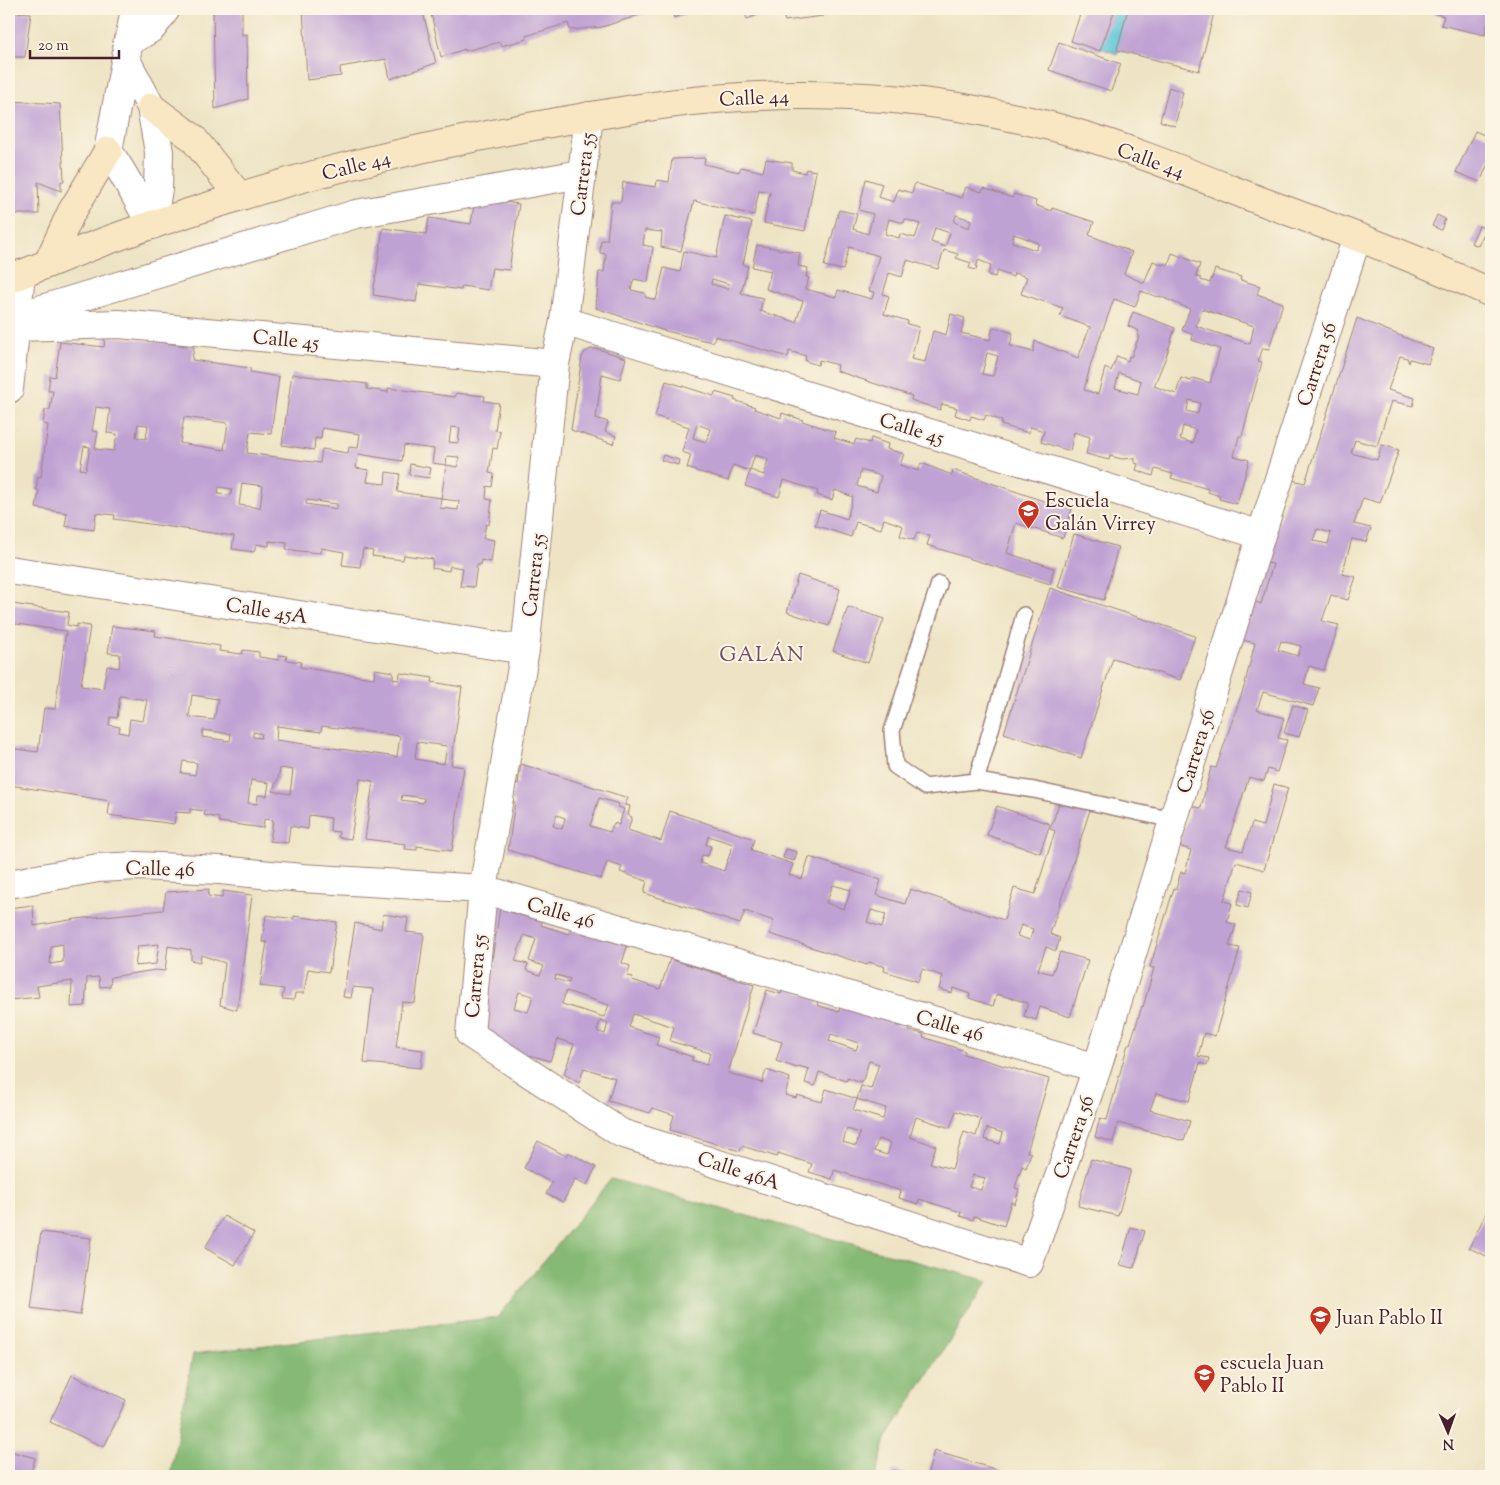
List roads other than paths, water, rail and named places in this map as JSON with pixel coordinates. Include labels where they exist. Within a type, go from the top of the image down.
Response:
[{"type":"main road","name":"Calle 44","points":[[15,276],[152,225],[239,196],[353,165],[438,145],[589,116],[667,104],[784,95],[900,100],[958,107],[1072,132],[1127,150],[1357,237],[1450,274],[1491,293]]},
{"type":"main road","points":[[151,107],[193,138],[239,196]]},
{"type":"main road","points":[[48,263],[71,213],[108,151]]},
{"type":"street","points":[[135,9],[108,151],[119,166],[131,192],[152,225]]},
{"type":"street","points":[[126,52],[152,28],[166,9]]},
{"type":"street","points":[[126,52],[151,107],[159,152],[158,189],[152,225]]},
{"type":"street","name":"Carrera 55","points":[[470,1034],[483,889],[525,650],[555,364],[564,322],[589,116]]},
{"type":"street","points":[[14,320],[356,214],[581,174]]},
{"type":"street","name":"Carrera 56","points":[[1030,1263],[1097,1068],[1261,535],[1357,237]]},
{"type":"street","points":[[9,389],[15,276]]},
{"type":"street","name":"Calle 45","points":[[14,320],[119,324],[555,364]]},
{"type":"street","name":"Calle 45","points":[[564,322],[1261,535]]},
{"type":"street","name":"Calle 45A","points":[[9,570],[525,650]]},
{"type":"street","name":"Calle 46","points":[[9,884],[98,868],[138,866],[483,889],[1097,1068]]},
{"type":"street","name":"Calle 46A","points":[[470,1034],[622,1133],[1030,1263]]},
{"type":"lane","points":[[939,584],[892,732],[895,766],[924,787],[976,781],[1034,790],[1173,820]]},
{"type":"lane","points":[[976,781],[1024,615]]},
{"type":"water","points":[[1093,9],[1135,9],[1117,54],[1080,40]]},
{"type":"place","name":"Escuela Galán Virrey","points":[[1029,530]]},
{"type":"place","name":"Juan Pablo II","points":[[1320,1336]]},
{"type":"place","name":"escuela Juan Pablo II","points":[[1204,1393]]},
{"type":"district","name":"GALÁN","points":[[762,654]]}]
